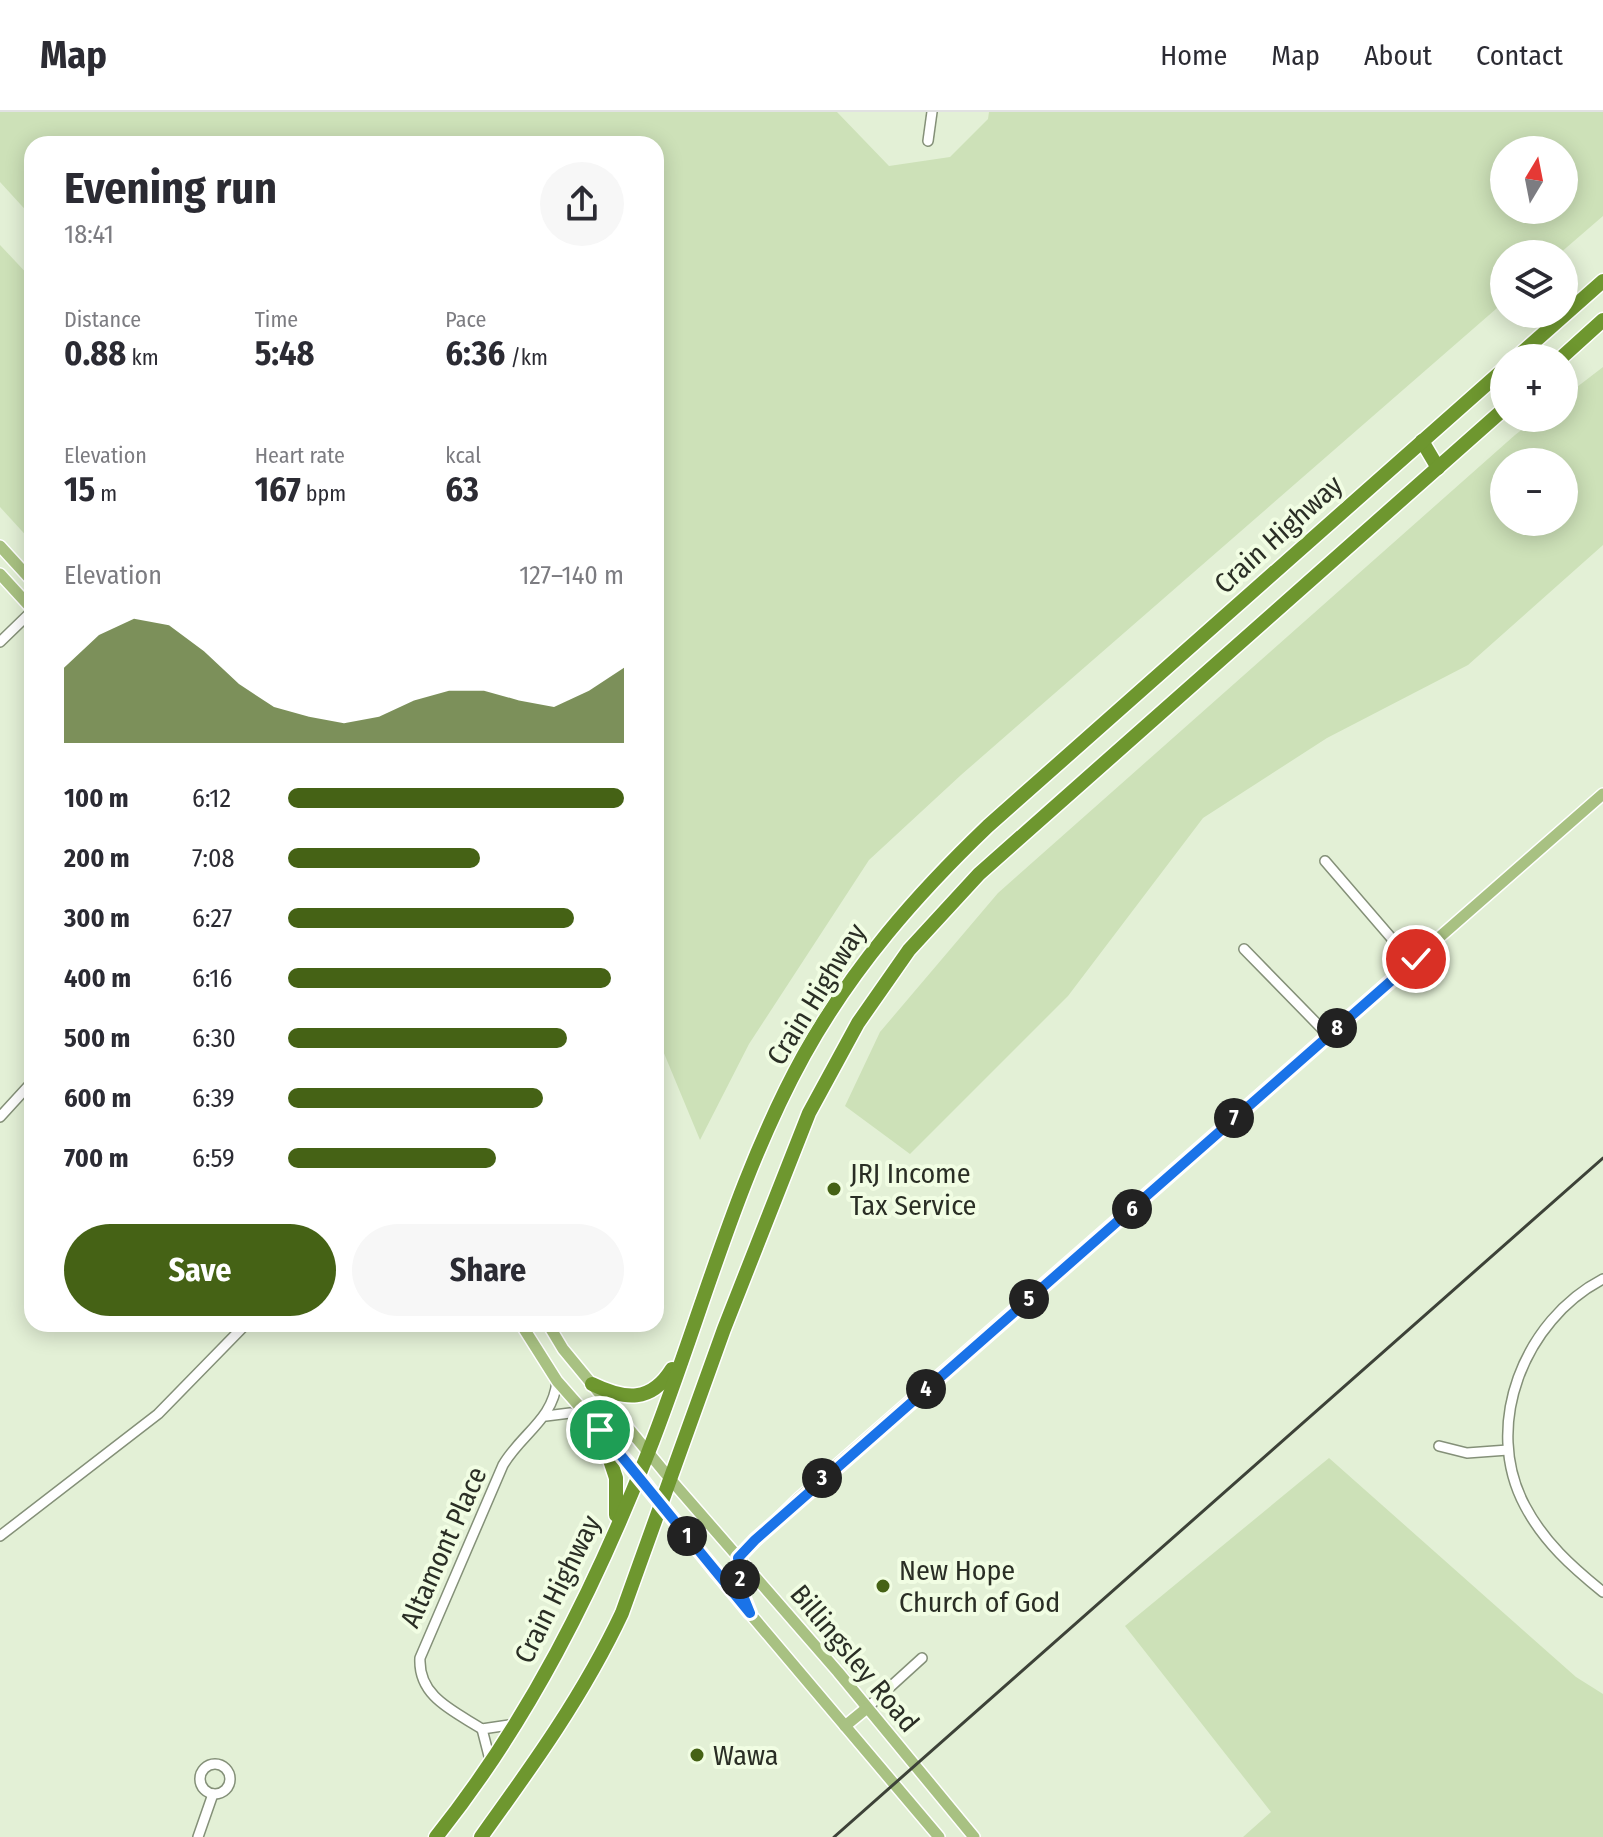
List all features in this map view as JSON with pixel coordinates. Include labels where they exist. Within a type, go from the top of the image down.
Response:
[{"type":"highway","points":[[1532,344],[1603,281]]},
{"type":"highway","points":[[1576,344],[1603,320]]},
{"type":"highway","name":"Crain Highway","points":[[436,1837],[490,1766],[569,1631],[649,1452],[741,1197],[788,1085],[830,1011],[886,931],[988,826],[1490,381]]},
{"type":"highway","name":"Crain Highway","points":[[481,1837],[529,1773],[604,1652],[622,1613],[772,1204],[809,1113],[858,1023],[909,950],[979,874],[1490,422]]},
{"type":"highway","points":[[1422,441],[1438,468]]},
{"type":"highway","points":[[592,1384],[625,1397],[648,1395],[660,1387],[683,1352]]},
{"type":"highway","points":[[600,1430],[618,1490],[609,1546]]},
{"type":"main road","points":[[0,546],[24,572]]},
{"type":"main road","points":[[0,574],[24,601]]},
{"type":"main road","points":[[750,1613],[744,1598],[738,1558],[799,1498],[1603,794]]},
{"type":"main road","name":"Billingsley Road","points":[[526,1332],[557,1381],[639,1474],[750,1613],[939,1837]]},
{"type":"main road","name":"Billingsley Road","points":[[554,1332],[671,1480],[974,1837]]},
{"type":"main road","points":[[845,1726],[867,1708]]},
{"type":"street","points":[[928,141],[932,112]]},
{"type":"street","points":[[0,642],[24,618]]},
{"type":"street","points":[[1325,861],[1412,962]]},
{"type":"street","points":[[1244,949],[1329,1036]]},
{"type":"street","points":[[0,1117],[24,1091]]},
{"type":"street","points":[[1603,1279],[1569,1303],[1533,1346],[1511,1401],[1508,1450],[1518,1492],[1543,1536],[1603,1592]]},
{"type":"street","points":[[0,1536],[158,1414],[238,1332]]},
{"type":"street","name":"Altamont Place","points":[[482,1729],[427,1691],[422,1680],[420,1658],[503,1465],[521,1439],[546,1416],[555,1399],[557,1381]]},
{"type":"street","points":[[546,1416],[570,1413],[587,1417]]},
{"type":"street","points":[[1439,1446],[1467,1453],[1508,1450]]},
{"type":"street","points":[[867,1708],[922,1658]]},
{"type":"street","points":[[490,1766],[482,1729],[517,1724]]},
{"type":"street","points":[[198,1837],[213,1794]]},
{"type":"green space","points":[[0,112],[837,112],[889,166],[950,157],[988,119],[989,112],[1603,112],[1603,216],[1575,240],[1490,240],[1490,314],[961,775],[869,860],[749,1044],[700,1140],[664,1053],[664,136],[24,136],[24,208],[0,182]]},
{"type":"green space","points":[[0,245],[24,270],[24,533],[0,507]]},
{"type":"green space","points":[[1603,367],[1603,545],[1468,665],[1327,738],[1203,818],[1068,996],[910,1154],[845,1106],[880,1032],[998,893],[1490,457],[1490,536],[1578,536],[1578,448],[1500,448],[1519,432],[1578,432],[1578,386]]},
{"type":"green space","points":[[1329,1458],[1576,1677],[1603,1694],[1603,1837],[1243,1837],[1271,1812],[1125,1626]]},
{"type":"railway","points":[[834,1837],[1603,1158]]},
{"type":"place","name":"JRJ Income Tax Service","points":[[834,1189]]},
{"type":"place","name":"New Hope Church of God","points":[[883,1586]]},
{"type":"place","name":"Wawa","points":[[697,1755]]},
{"type":"route","points":[[600,1430],[750,1613],[740,1582],[738,1558],[755,1540],[799,1498],[1416,959]]}]
